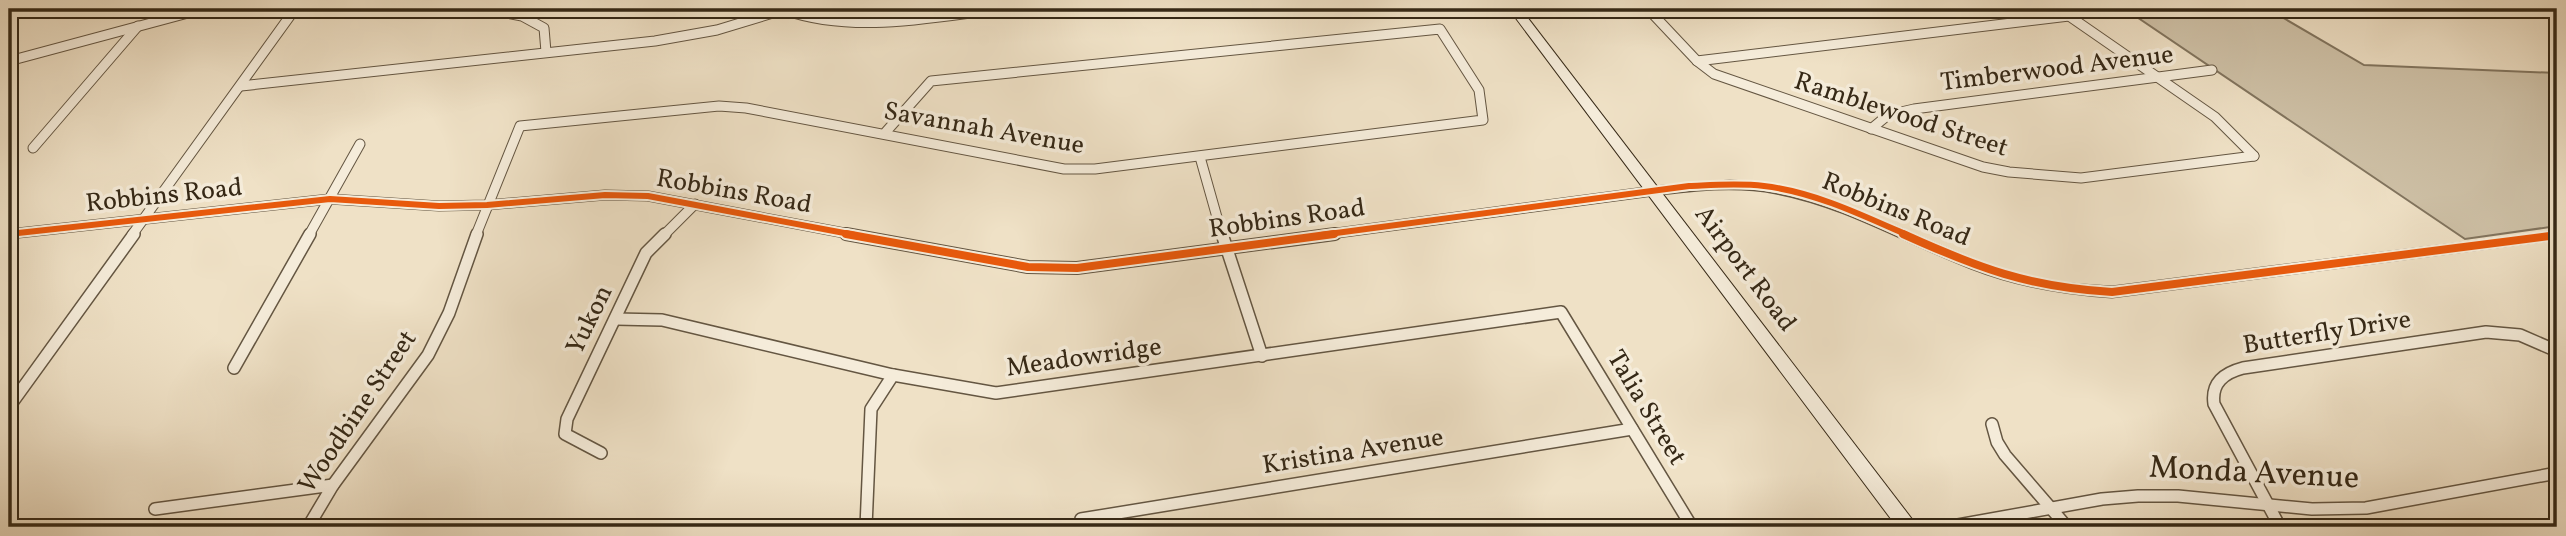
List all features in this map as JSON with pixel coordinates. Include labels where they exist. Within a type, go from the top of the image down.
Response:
[{"type":"main road","name":"Airport Road","points":[[1515,9],[1908,527]]},
{"type":"street","points":[[9,61],[203,9]]},
{"type":"street","points":[[9,407],[295,9]]},
{"type":"street","points":[[485,9],[522,16],[544,28],[546,52]]},
{"type":"street","points":[[241,86],[680,37],[717,30],[785,9],[802,18],[836,24],[1000,9]]},
{"type":"street","name":"Ramblewood Street","points":[[1648,9],[1697,61],[1714,74],[1983,167],[2046,177],[2081,178],[2254,156],[2215,117],[2158,76]]},
{"type":"street","points":[[2059,9],[2158,76]]},
{"type":"street","points":[[1697,61],[2069,16]]},
{"type":"street","points":[[33,148],[138,26]]},
{"type":"street","name":"Savannah Avenue","points":[[520,126],[719,106],[884,134],[1063,169],[1095,169],[1200,158],[1483,120],[1479,90],[1440,29],[931,81],[884,134]]},
{"type":"street","name":"Timberwood Avenue","points":[[1871,129],[1888,115],[1914,109],[2212,70]]},
{"type":"street","name":"Woodbine Street","points":[[308,527],[333,485],[428,355],[449,313],[487,205],[520,126]]},
{"type":"street","points":[[234,369],[360,144]]},
{"type":"street","points":[[1200,158],[1226,249],[1262,356]]},
{"type":"street","name":"Robbins Road","points":[[9,234],[330,199],[439,206],[487,205],[605,195],[648,196],[1028,267],[1077,268],[1653,191],[1739,184],[1776,188],[1810,197],[2006,276],[2058,288],[2112,292],[2557,235]]},
{"type":"street","name":"Yukon","points":[[601,453],[565,433],[567,419],[646,253],[695,204]]},
{"type":"street","name":"Meadowridge","points":[[616,319],[662,320],[893,375],[996,393],[1561,312]]},
{"type":"street","name":"Talia Street","points":[[1561,312],[1692,527]]},
{"type":"street","name":"Butterfly Drive","points":[[2280,527],[2214,404],[2214,387],[2225,374],[2243,368],[2486,332],[2525,336],[2557,351]]},
{"type":"street","points":[[866,527],[871,409],[893,375]]},
{"type":"street","points":[[1993,424],[1997,442],[2005,455],[2067,527]]},
{"type":"street","name":"Kristina Avenue","points":[[1081,523],[1632,429]]},
{"type":"street","name":"Monda Avenue","points":[[1947,527],[2102,499],[2148,495],[2324,509],[2376,507],[2557,472]]},
{"type":"street","points":[[155,509],[333,485]]},
{"type":"shaded area","points":[[2125,9],[2268,9],[2364,65],[2557,73],[2557,226],[2465,239]]},
{"type":"cycle path","points":[[9,234],[330,199],[439,206],[487,205],[605,195],[648,196],[980,259],[1028,267],[1077,268],[1689,186],[1743,185],[1775,188],[1833,204],[2006,276],[2032,283],[2112,292],[2557,235]]}]
